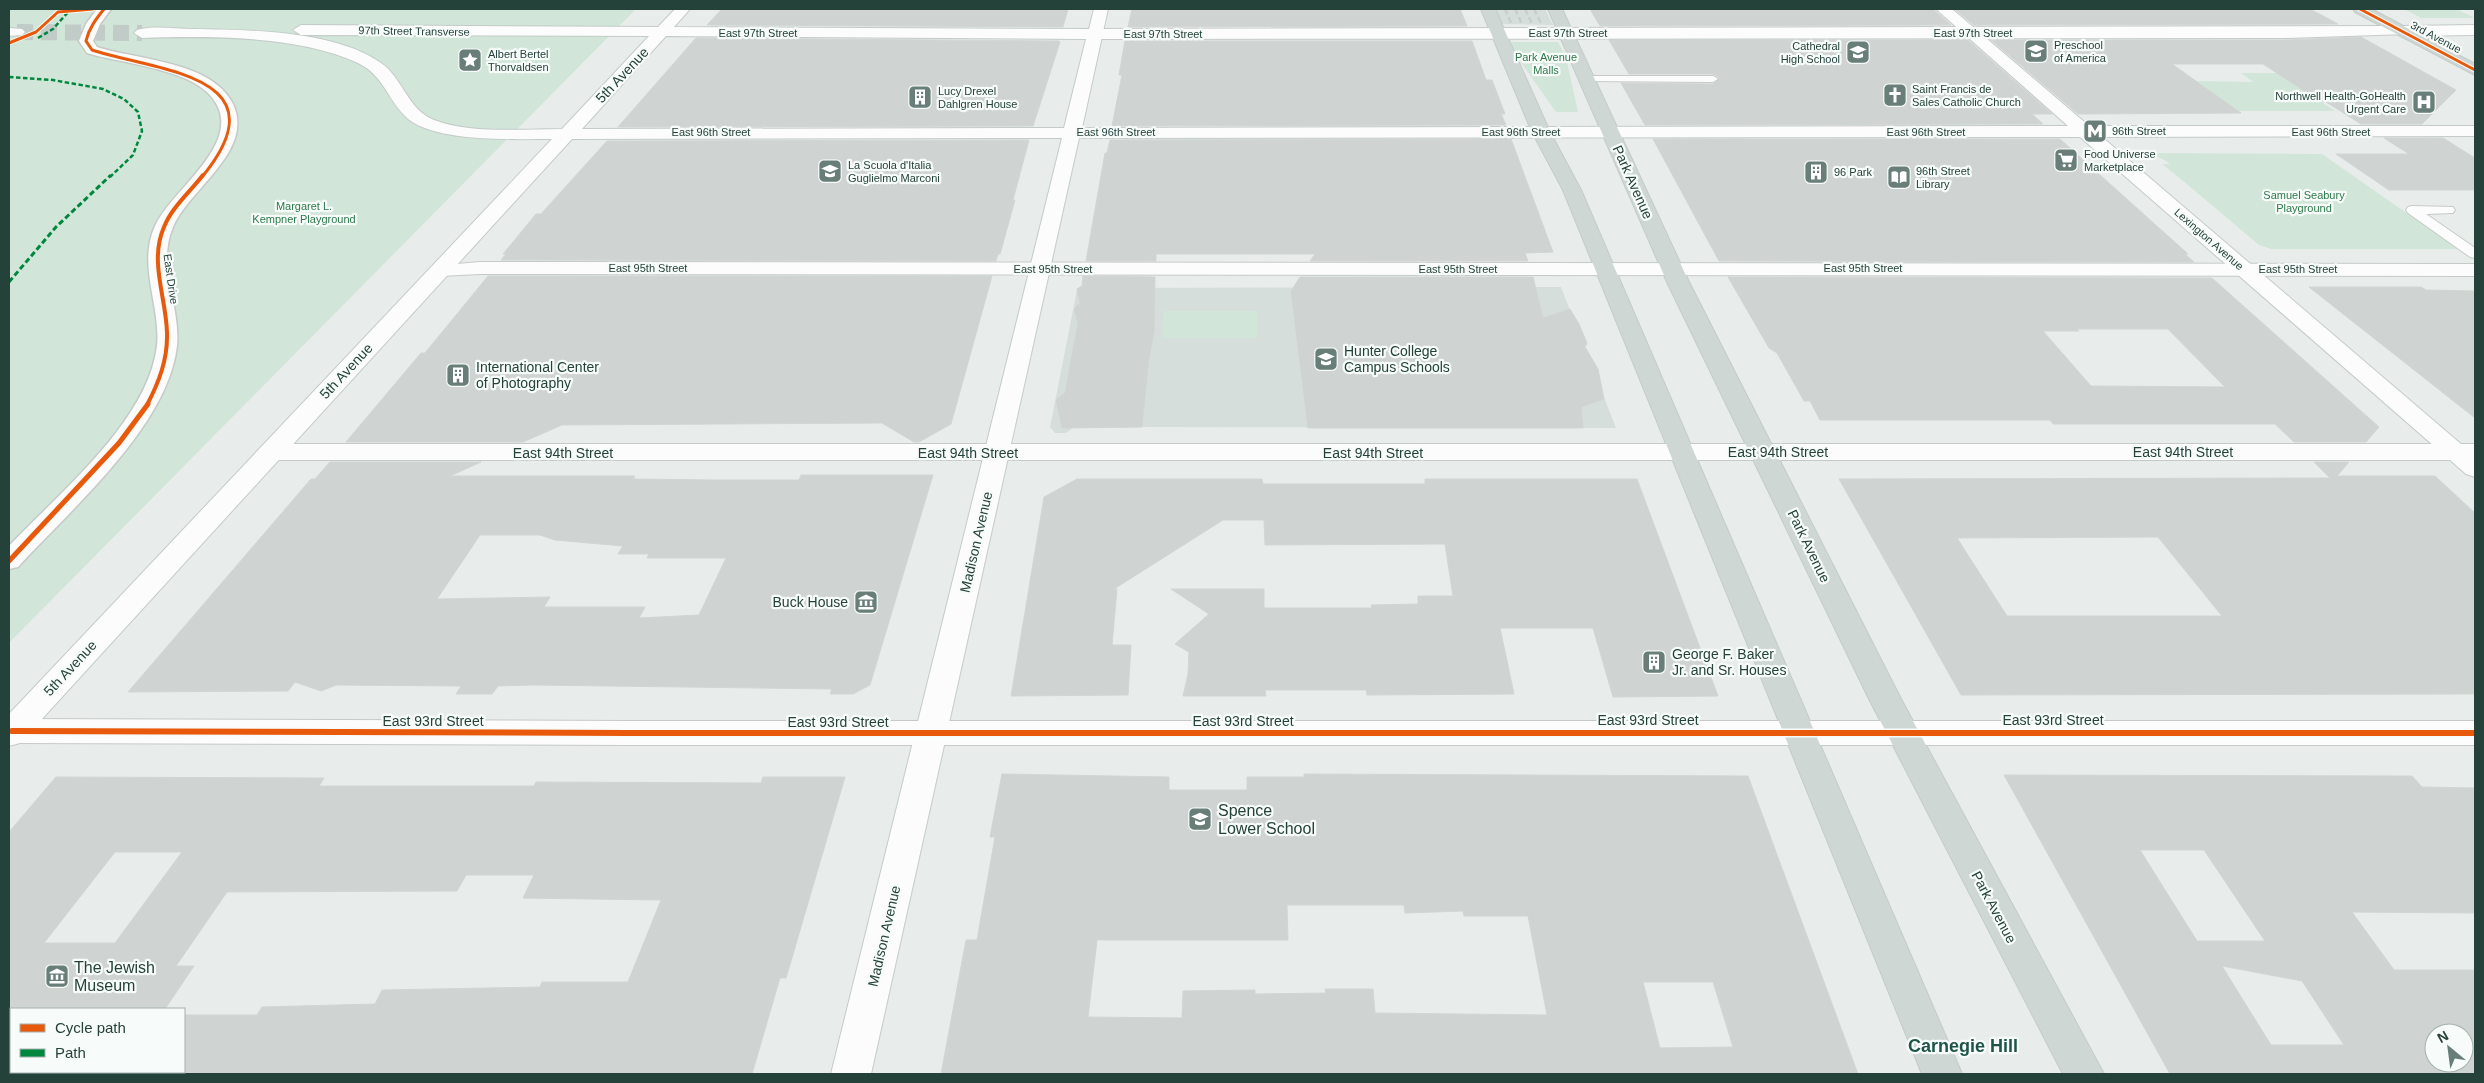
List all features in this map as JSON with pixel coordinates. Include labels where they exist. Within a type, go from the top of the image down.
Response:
[{"type":"main road","name":"5th Avenue","points":[[10,732],[683,9]]},
{"type":"main road","name":"Madison Avenue","points":[[851,1074],[1101,9]]},
{"type":"main road","points":[[1488,9],[1541,132],[1572,190],[1797,732],[1942,1074]]},
{"type":"main road","name":"Park Avenue","points":[[1555,9],[1568,33],[1672,268],[1901,731],[2084,1074]]},
{"type":"main road","name":"Lexington Avenue","points":[[1943,9],[2244,269],[2465,452],[2475,468]]},
{"type":"main road","name":"3rd Avenue","points":[[2360,9],[2475,70]]},
{"type":"main road","name":"97th Street Transverse","points":[[142,33],[302,30],[661,32]]},
{"type":"main road","name":"East 97th Street","points":[[661,32],[1095,34],[1972,33],[2475,30]]},
{"type":"main road","name":"97th Street Transverse","points":[[166,33],[255,37],[328,47],[359,57],[382,70],[395,85],[410,112],[425,122],[447,128],[485,133],[567,133]]},
{"type":"main road","name":"East 96th Street","points":[[567,133],[2475,131]]},
{"type":"main road","name":"East 95th Street","points":[[440,270],[480,268],[1672,268],[2475,270]]},
{"type":"main road","name":"East 94th Street","points":[[270,452],[2465,452]]},
{"type":"main road","name":"East 93rd Street","points":[[10,732],[1901,731],[2475,733]]},
{"type":"street","name":"East Drive","points":[[9,561],[121,442],[148,401],[166,350],[168,328],[158,270],[157,250],[160,237],[179,201],[220,152],[230,127],[228,111],[224,103],[212,89],[202,82],[177,71],[92,50],[86,41],[87,36],[97,17],[104,9]]},
{"type":"lane","points":[[1588,79],[1712,79]]},
{"type":"lane","points":[[2449,210],[2412,210],[2475,254]]},
{"type":"shaded area","points":[[1494,9],[1545,9],[1553,25],[1501,24]]},
{"type":"shaded area","name":"Hunter College Campus Schools","points":[[1086,285],[1094,288],[1561,287],[1616,428],[1142,427],[1073,428],[1066,433],[1055,433],[1050,427],[1077,290]]},
{"type":"green space","name":"Margaret L. Kempner Playground","points":[[9,9],[636,9],[9,643]]},
{"type":"green space","points":[[2404,9],[2456,9],[2475,18],[2421,18]]},
{"type":"green space","name":"Park Avenue Malls","points":[[1511,42],[1558,42],[1566,57],[1578,112],[1556,112],[1517,57]]},
{"type":"green space","points":[[2241,73],[2286,73],[2299,87],[2335,111],[2238,111],[2197,81],[2253,82]]},
{"type":"green space","name":"Samuel Seabury Playground","points":[[2149,153],[2322,154],[2458,249],[2271,249],[2259,245],[2162,164],[2170,164]]},
{"type":"green space","points":[[1164,311],[1257,311],[1257,338],[1162,338]]},
{"type":"building","points":[[722,9],[1068,9],[1063,27],[707,25]]},
{"type":"building","points":[[1132,9],[1460,9],[1467,26],[1128,27]]},
{"type":"building","points":[[1590,9],[1912,9],[1934,10],[1951,25],[1600,26]]},
{"type":"building","points":[[2310,9],[2338,24],[1974,25],[1956,10]]},
{"type":"building","points":[[2361,37],[2456,90],[2422,124],[2361,124],[2326,102],[2321,102],[2263,64],[2172,64],[2241,113],[2078,114],[1991,40],[2284,40]]},
{"type":"building","points":[[696,38],[1060,42],[1033,126],[618,127]]},
{"type":"building","points":[[1609,40],[1968,40],[2052,114],[2032,114],[2043,124],[1645,125],[1621,83],[1713,84],[1720,78],[1713,74],[1629,74]]},
{"type":"building","points":[[1125,41],[1472,41],[1486,80],[1492,80],[1505,114],[1501,114],[1506,125],[1112,126],[1122,75],[1119,75]]},
{"type":"building","points":[[2384,138],[2443,138],[2475,158],[2475,190],[2389,190],[2336,154],[2409,154]]},
{"type":"building","points":[[1511,139],[1553,252],[1525,253],[1528,261],[1310,261],[1315,254],[1156,254],[1156,261],[1086,261],[1105,153],[1107,153],[1110,140]]},
{"type":"building","points":[[1653,139],[2060,139],[2188,254],[2185,254],[2194,262],[1719,261]]},
{"type":"building","points":[[1029,140],[1013,200],[1015,200],[1000,254],[998,254],[996,261],[501,260],[506,254],[503,254],[536,214],[541,214],[607,141]]},
{"type":"building","points":[[488,276],[992,276],[951,424],[919,442],[914,442],[882,423],[562,425],[523,442],[346,442],[421,353],[425,353]]},
{"type":"building","points":[[1083,276],[1155,277],[1154,333],[1149,357],[1142,427],[1062,428],[1056,400],[1065,393],[1078,323],[1074,309],[1080,303],[1077,289],[1082,286]]},
{"type":"building","points":[[1300,277],[1533,277],[1543,318],[1570,309],[1579,324],[1587,343],[1585,347],[1598,369],[1604,399],[1581,407],[1583,428],[1308,428],[1291,291]]},
{"type":"building","points":[[1728,277],[2212,278],[2379,427],[2366,442],[2294,442],[2275,424],[2053,424],[2050,420],[1820,420],[1810,401],[1804,401],[1777,353],[1769,348]],"holes":[[[2168,329],[2225,387],[2091,386],[2043,331]]]},
{"type":"building","points":[[2309,287],[2421,287],[2426,290],[2475,291],[2475,418]]},
{"type":"building","points":[[330,462],[481,462],[450,476],[635,476],[633,479],[799,480],[801,475],[933,475],[870,685],[853,694],[830,694],[832,689],[533,685],[498,686],[492,694],[456,694],[461,686],[336,685],[321,691],[295,682],[288,691],[128,692],[311,479],[315,479]],"holes":[[[480,535],[540,535],[555,540],[623,546],[618,554],[649,554],[647,558],[726,558],[699,615],[639,618],[645,607],[544,607],[550,597],[437,599]]]},
{"type":"building","points":[[2314,462],[2349,462],[2337,476],[2435,476],[2475,513],[2475,694],[1961,695],[1839,479],[2330,478]],"holes":[[[2158,537],[2222,616],[2007,616],[1957,538]]]},
{"type":"building","points":[[1077,479],[1262,479],[1263,484],[1425,484],[1425,479],[1637,479],[1718,696],[1613,697],[1593,628],[1500,628],[1514,694],[1367,695],[1366,690],[1265,690],[1266,696],[1183,696],[1188,674],[1189,652],[1175,644],[1209,614],[1171,589],[1264,589],[1264,608],[1372,608],[1371,605],[1418,604],[1418,596],[1453,596],[1445,544],[1265,545],[1264,520],[1223,520],[1114,589],[1117,589],[1112,645],[1131,645],[1128,695],[1011,696],[1044,497]]},
{"type":"building","points":[[1002,774],[1169,777],[1169,790],[1247,790],[1247,777],[1304,777],[1304,774],[1748,776],[1858,1074],[941,1074],[966,940],[977,940],[995,837],[990,837]],"holes":[[[1287,905],[1404,905],[1405,913],[1463,911],[1464,916],[1528,916],[1547,1015],[1375,1013],[1373,989],[1325,989],[1326,993],[1255,994],[1255,990],[1183,991],[1182,1018],[1088,1017],[1097,940],[1288,940]],[[1643,982],[1713,982],[1733,1047],[1660,1048]]]},
{"type":"building","points":[[2004,775],[2412,776],[2422,787],[2475,788],[2475,913],[2352,912],[2394,970],[2475,970],[2475,1074],[2170,1074]],"holes":[[[2140,850],[2204,850],[2265,941],[2197,941]],[[2222,966],[2302,981],[2344,1045],[2271,1045]]]},
{"type":"building","points":[[56,777],[324,778],[319,786],[534,786],[536,782],[761,783],[763,777],[845,777],[786,978],[780,978],[752,1074],[184,1074],[185,1015],[257,1015],[262,1007],[375,1004],[382,990],[540,987],[542,982],[628,982],[661,900],[523,898],[534,875],[466,875],[457,891],[227,892],[176,966],[194,966],[166,1008],[9,1009],[9,832]],"holes":[[[115,852],[182,852],[115,943],[44,943]]]},
{"type":"tunnel","points":[[17,32],[142,33]]},
{"type":"railway","points":[[1505,9],[1512,25]]},
{"type":"railway","points":[[1515,9],[1522,24]]},
{"type":"railway","points":[[1525,9],[1532,24]]},
{"type":"railway","points":[[1534,9],[1542,25]]},
{"type":"marked path","points":[[38,38],[53,29],[69,11]]},
{"type":"marked path","points":[[9,77],[78,83],[103,89],[124,99],[138,112],[142,131],[133,155],[56,227],[9,282]]},
{"type":"cycle path","points":[[9,43],[36,32],[58,12],[93,9]]},
{"type":"cycle path","points":[[9,561],[119,443],[146,407],[156,388],[163,367],[167,345],[167,330],[158,270],[159,240],[172,212],[210,168],[228,136],[230,120],[225,104],[214,90],[200,80],[164,67],[92,50],[86,41],[87,36],[104,9]]},
{"type":"cycle path","points":[[2360,9],[2475,70]]},
{"type":"cycle path","points":[[12,731],[320,733],[2475,733]]},
{"type":"place","name":"Preschool of America","points":[[2036,51]]},
{"type":"place","name":"Cathedral High School","points":[[1858,52]]},
{"type":"place","name":"Albert Bertel Thorvaldsen","points":[[470,60]]},
{"type":"place","name":"Saint Francis de Sales Catholic Church","points":[[1895,95]]},
{"type":"place","name":"Lucy Drexel Dahlgren House","points":[[920,97]]},
{"type":"place","name":"Northwell Health-GoHealth Urgent Care","points":[[2424,102]]},
{"type":"place","name":"96th Street","points":[[2095,131]]},
{"type":"place","name":"Food Universe Marketplace","points":[[2066,160]]},
{"type":"place","name":"La Scuola d'Italia Guglielmo Marconi","points":[[830,171]]},
{"type":"place","name":"96 Park","points":[[1816,172]]},
{"type":"place","name":"96th Street Library","points":[[1899,177]]},
{"type":"place","name":"Hunter College Campus Schools","points":[[1326,359]]},
{"type":"place","name":"International Center of Photography","points":[[458,375]]},
{"type":"place","name":"Buck House","points":[[866,602]]},
{"type":"place","name":"George F. Baker Jr. and Sr. Houses","points":[[1654,662]]},
{"type":"place","name":"Spence Lower School","points":[[1200,819]]},
{"type":"place","name":"The Jewish Museum","points":[[57,976]]},
{"type":"district","name":"Carnegie Hill","points":[[1963,1046]]}]
